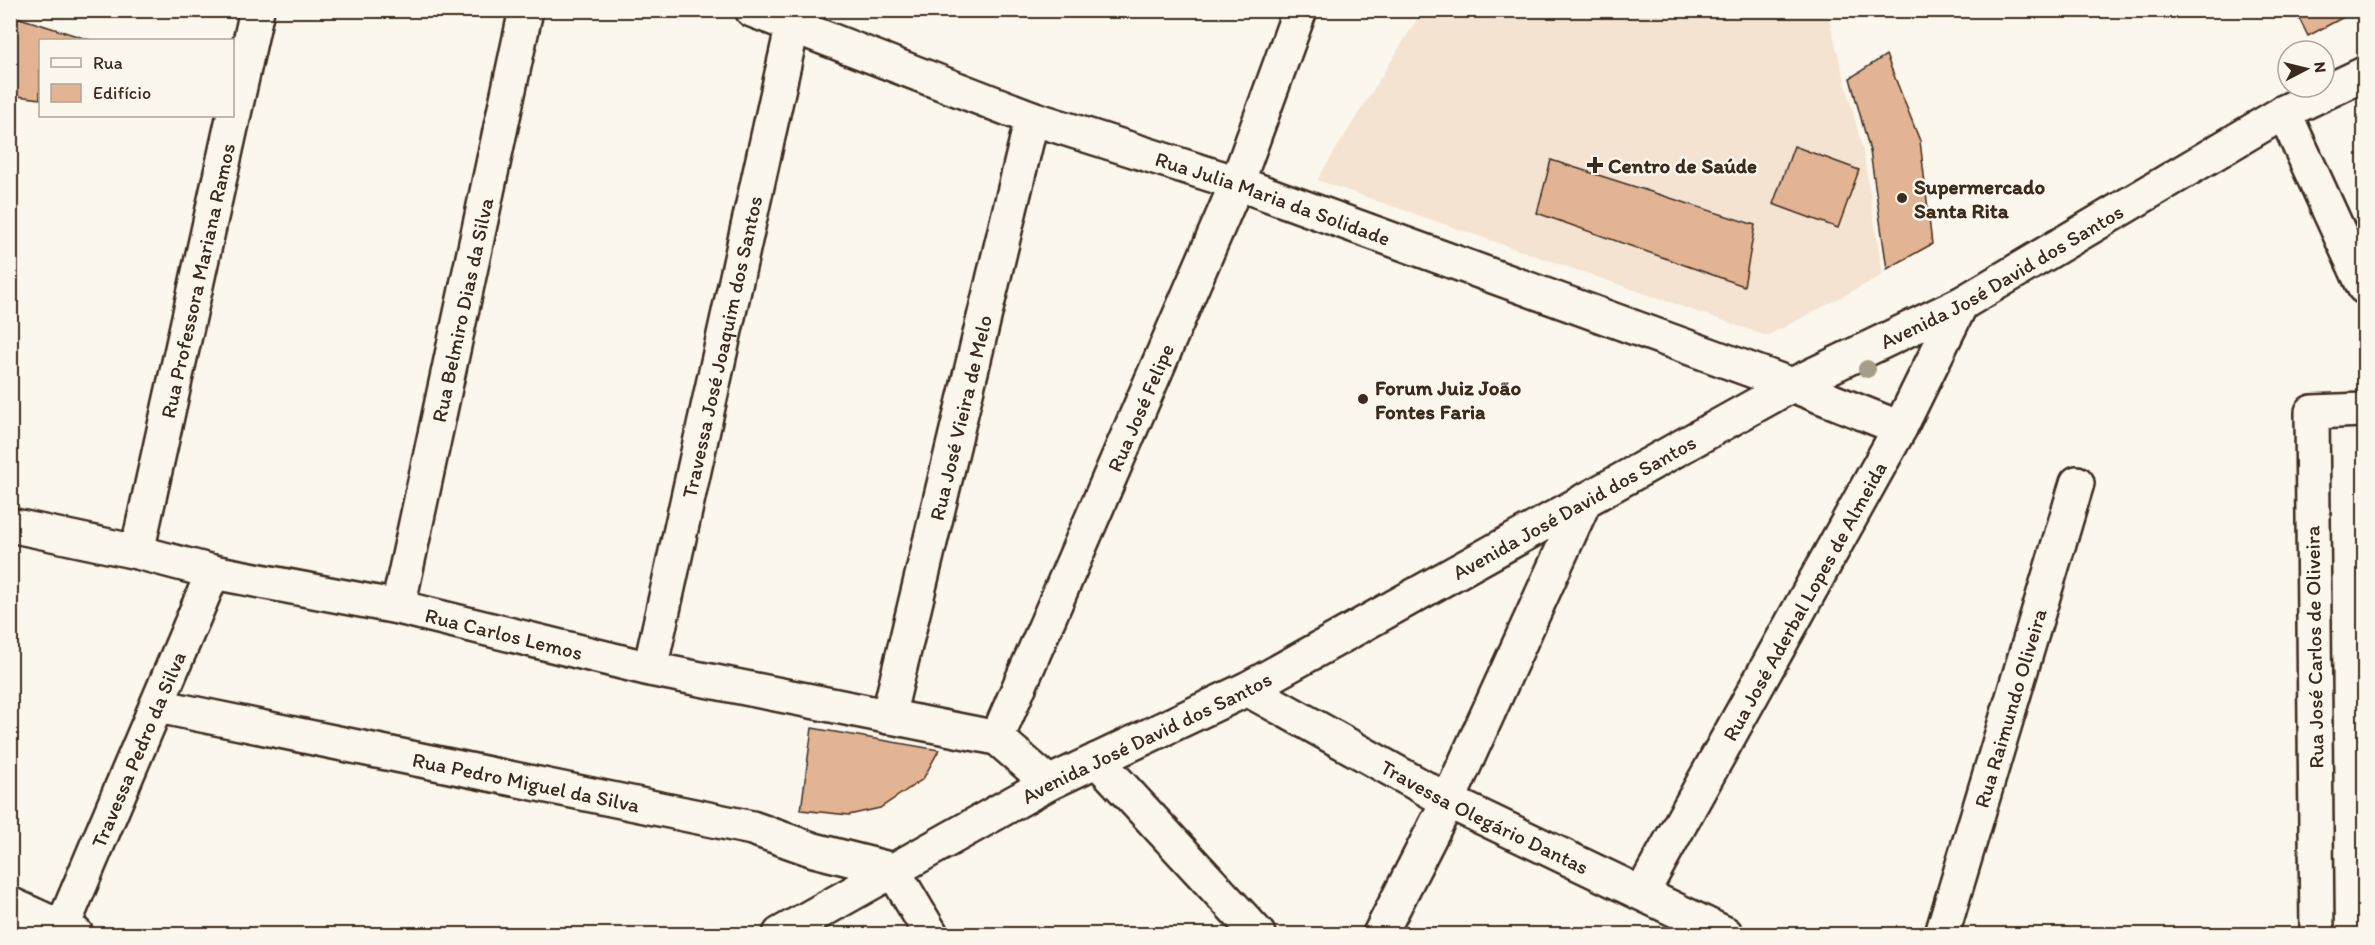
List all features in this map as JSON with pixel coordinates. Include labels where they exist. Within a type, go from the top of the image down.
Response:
[{"type":"street","name":"Rua Professora Mariana Ramos","points":[[234,110],[256,10]]},
{"type":"street","name":"Rua Belmiro Dias da Silva","points":[[398,607],[526,10]]},
{"type":"street","name":"Rua Julia Maria da Solidade","points":[[752,10],[795,18],[1032,118],[1237,183],[1792,385],[1900,428]]},
{"type":"street","name":"Rua José Felipe","points":[[997,738],[1237,183],[1300,10]]},
{"type":"street","name":"Travessa José Joaquim dos Santos","points":[[650,669],[795,18]]},
{"type":"street","name":"Avenida José David dos Santos","points":[[780,934],[1049,783],[1247,689],[1792,385],[1961,304],[2284,112],[2364,74]]},
{"type":"street","points":[[2284,112],[2364,286]]},
{"type":"street","name":"Rua Professora Mariana Ramos","points":[[137,552],[233,117]]},
{"type":"street","name":"Rua José Vieira de Melo","points":[[888,717],[1032,118]]},
{"type":"street","name":"Rua José Aderbal Lopes de Almeida","points":[[1642,893],[1900,428],[1961,304]]},
{"type":"street","name":"Rua José Carlos de Oliveira","points":[[2318,934],[2312,412],[2364,410]]},
{"type":"street","name":"Rua Raimundo Oliveira","points":[[1942,934],[2077,483]]},
{"type":"street","points":[[1380,934],[1448,801],[1585,500]]},
{"type":"street","name":"Rua Carlos Lemos","points":[[10,525],[137,552],[213,572],[398,607],[650,669],[997,738]]},
{"type":"street","name":"Travessa Pedro da Silva","points":[[56,930],[158,706],[213,572]]},
{"type":"street","name":"Travessa Olegário Dantas","points":[[1247,689],[1448,801],[1726,934]]},
{"type":"street","name":"Rua Pedro Miguel da Silva","points":[[158,706],[752,828],[814,850],[893,870]]},
{"type":"street","points":[[997,738],[1049,783]]},
{"type":"street","points":[[1097,760],[1258,934]]},
{"type":"street","points":[[893,870],[931,934]]},
{"type":"street","points":[[10,904],[56,930]]},
{"type":"shaded area","name":"Centro de Saúde","points":[[1431,10],[1827,11],[1863,151],[1883,275],[1767,336],[1317,180],[1421,13]]},
{"type":"building","points":[[2295,10],[2357,10],[2308,36]]},
{"type":"building","points":[[10,15],[87,39],[39,39],[39,99],[10,95]]},
{"type":"building","name":"Supermercado Santa Rita","points":[[1886,55],[1920,141],[1932,244],[1887,269],[1870,151],[1850,78]]},
{"type":"building","points":[[1794,146],[1859,170],[1838,228],[1773,204]]},
{"type":"building","points":[[1551,160],[1755,225],[1744,286],[1537,213]]},
{"type":"building","points":[[812,728],[939,750],[923,779],[880,808],[849,815],[801,810]]},
{"type":"place","name":"Centro de Saúde","points":[[1595,165]]},
{"type":"place","name":"Supermercado Santa Rita","points":[[1902,198]]},
{"type":"place","name":"Forum Juiz João Fontes Faria","points":[[1363,399]]}]
